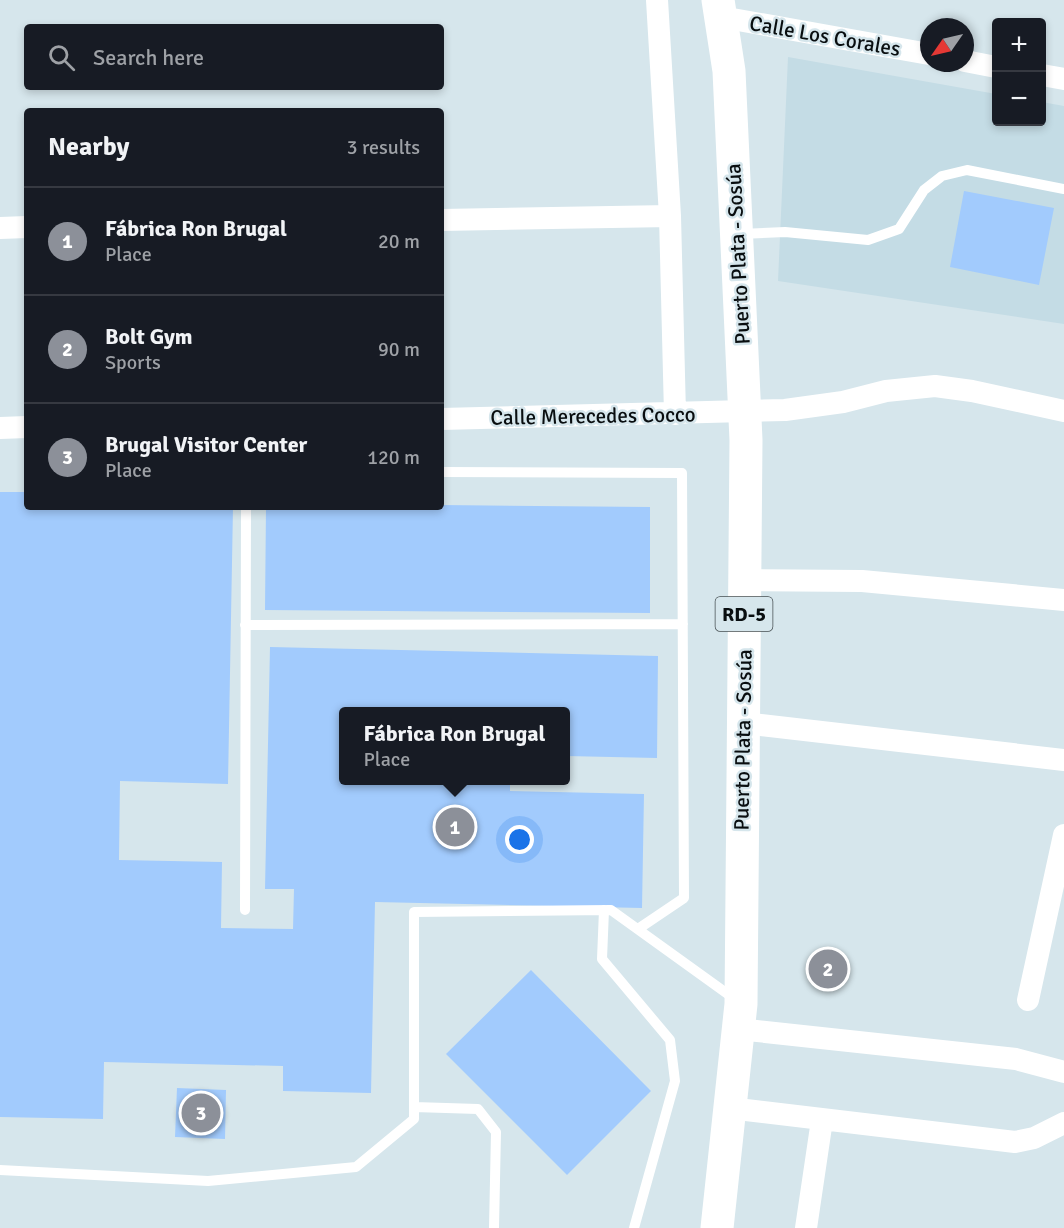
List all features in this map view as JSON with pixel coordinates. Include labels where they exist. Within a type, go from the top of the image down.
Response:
[{"type":"main road","name":"Puerto Plata - Sosúa","points":[[717,1228],[739,1017],[745,580],[745,413],[737,235],[729,71],[719,9]]},
{"type":"street","points":[[657,0],[670,216],[675,414]]},
{"type":"street","name":"Calle Los Corales","points":[[719,9],[920,52]]},
{"type":"street","points":[[974,62],[992,65]]},
{"type":"street","points":[[1046,76],[1064,79]]},
{"type":"street","points":[[444,220],[670,216]]},
{"type":"street","points":[[0,228],[24,227]]},
{"type":"street","name":"Calle Merecedes Cocco","points":[[444,419],[745,413],[810,407],[843,402],[886,391],[935,386],[972,391],[1064,411]]},
{"type":"street","points":[[0,428],[24,427]]},
{"type":"street","points":[[745,580],[862,581],[1064,600]]},
{"type":"street","points":[[743,723],[1064,759]]},
{"type":"street","points":[[1028,1000],[1054,933],[1064,835]]},
{"type":"street","points":[[739,1017],[1016,1059],[1064,1072]]},
{"type":"street","points":[[729,1108],[1014,1142],[1034,1138],[1064,1123]]},
{"type":"street","points":[[806,1228],[822,1119]]},
{"type":"lane","points":[[737,235],[785,232],[868,240],[899,229],[924,190],[942,176],[967,170],[1064,189]]},
{"type":"lane","points":[[444,472],[682,473],[684,898],[638,929]]},
{"type":"lane","points":[[244,910],[246,510]]},
{"type":"lane","points":[[245,625],[683,624]]},
{"type":"lane","points":[[604,910],[602,958],[670,1040],[675,1081],[634,1228]]},
{"type":"lane","points":[[0,1170],[208,1181],[356,1167],[414,1119],[414,912],[611,910],[638,929],[739,1017]]},
{"type":"lane","points":[[414,1107],[478,1109],[496,1132],[494,1228]]},
{"type":"shaded area","points":[[788,57],[992,93],[992,126],[1046,126],[1046,103],[1064,106],[1064,324],[778,281]]},
{"type":"building","points":[[964,191],[1054,208],[1039,285],[950,267]]},
{"type":"building","points":[[0,492],[24,492],[24,510],[233,510],[228,784],[120,781],[119,860],[222,862],[221,928],[293,929],[294,889],[265,889],[270,647],[658,656],[657,758],[570,756],[570,707],[339,707],[339,785],[510,785],[510,791],[644,794],[642,908],[375,902],[371,1093],[283,1091],[283,1066],[104,1062],[103,1119],[0,1117]]},
{"type":"building","points":[[444,505],[650,507],[650,613],[265,610],[266,510],[444,510]]},
{"type":"building","points":[[531,970],[651,1091],[567,1175],[446,1054]]},
{"type":"building","points":[[177,1088],[226,1090],[225,1139],[175,1137]]},
{"type":"place","name":"Fábrica Ron Brugal","points":[[455,827]]},
{"type":"place","name":"Bolt Gym","points":[[828,969]]},
{"type":"place","name":"Brugal Visitor Center","points":[[201,1113]]}]
